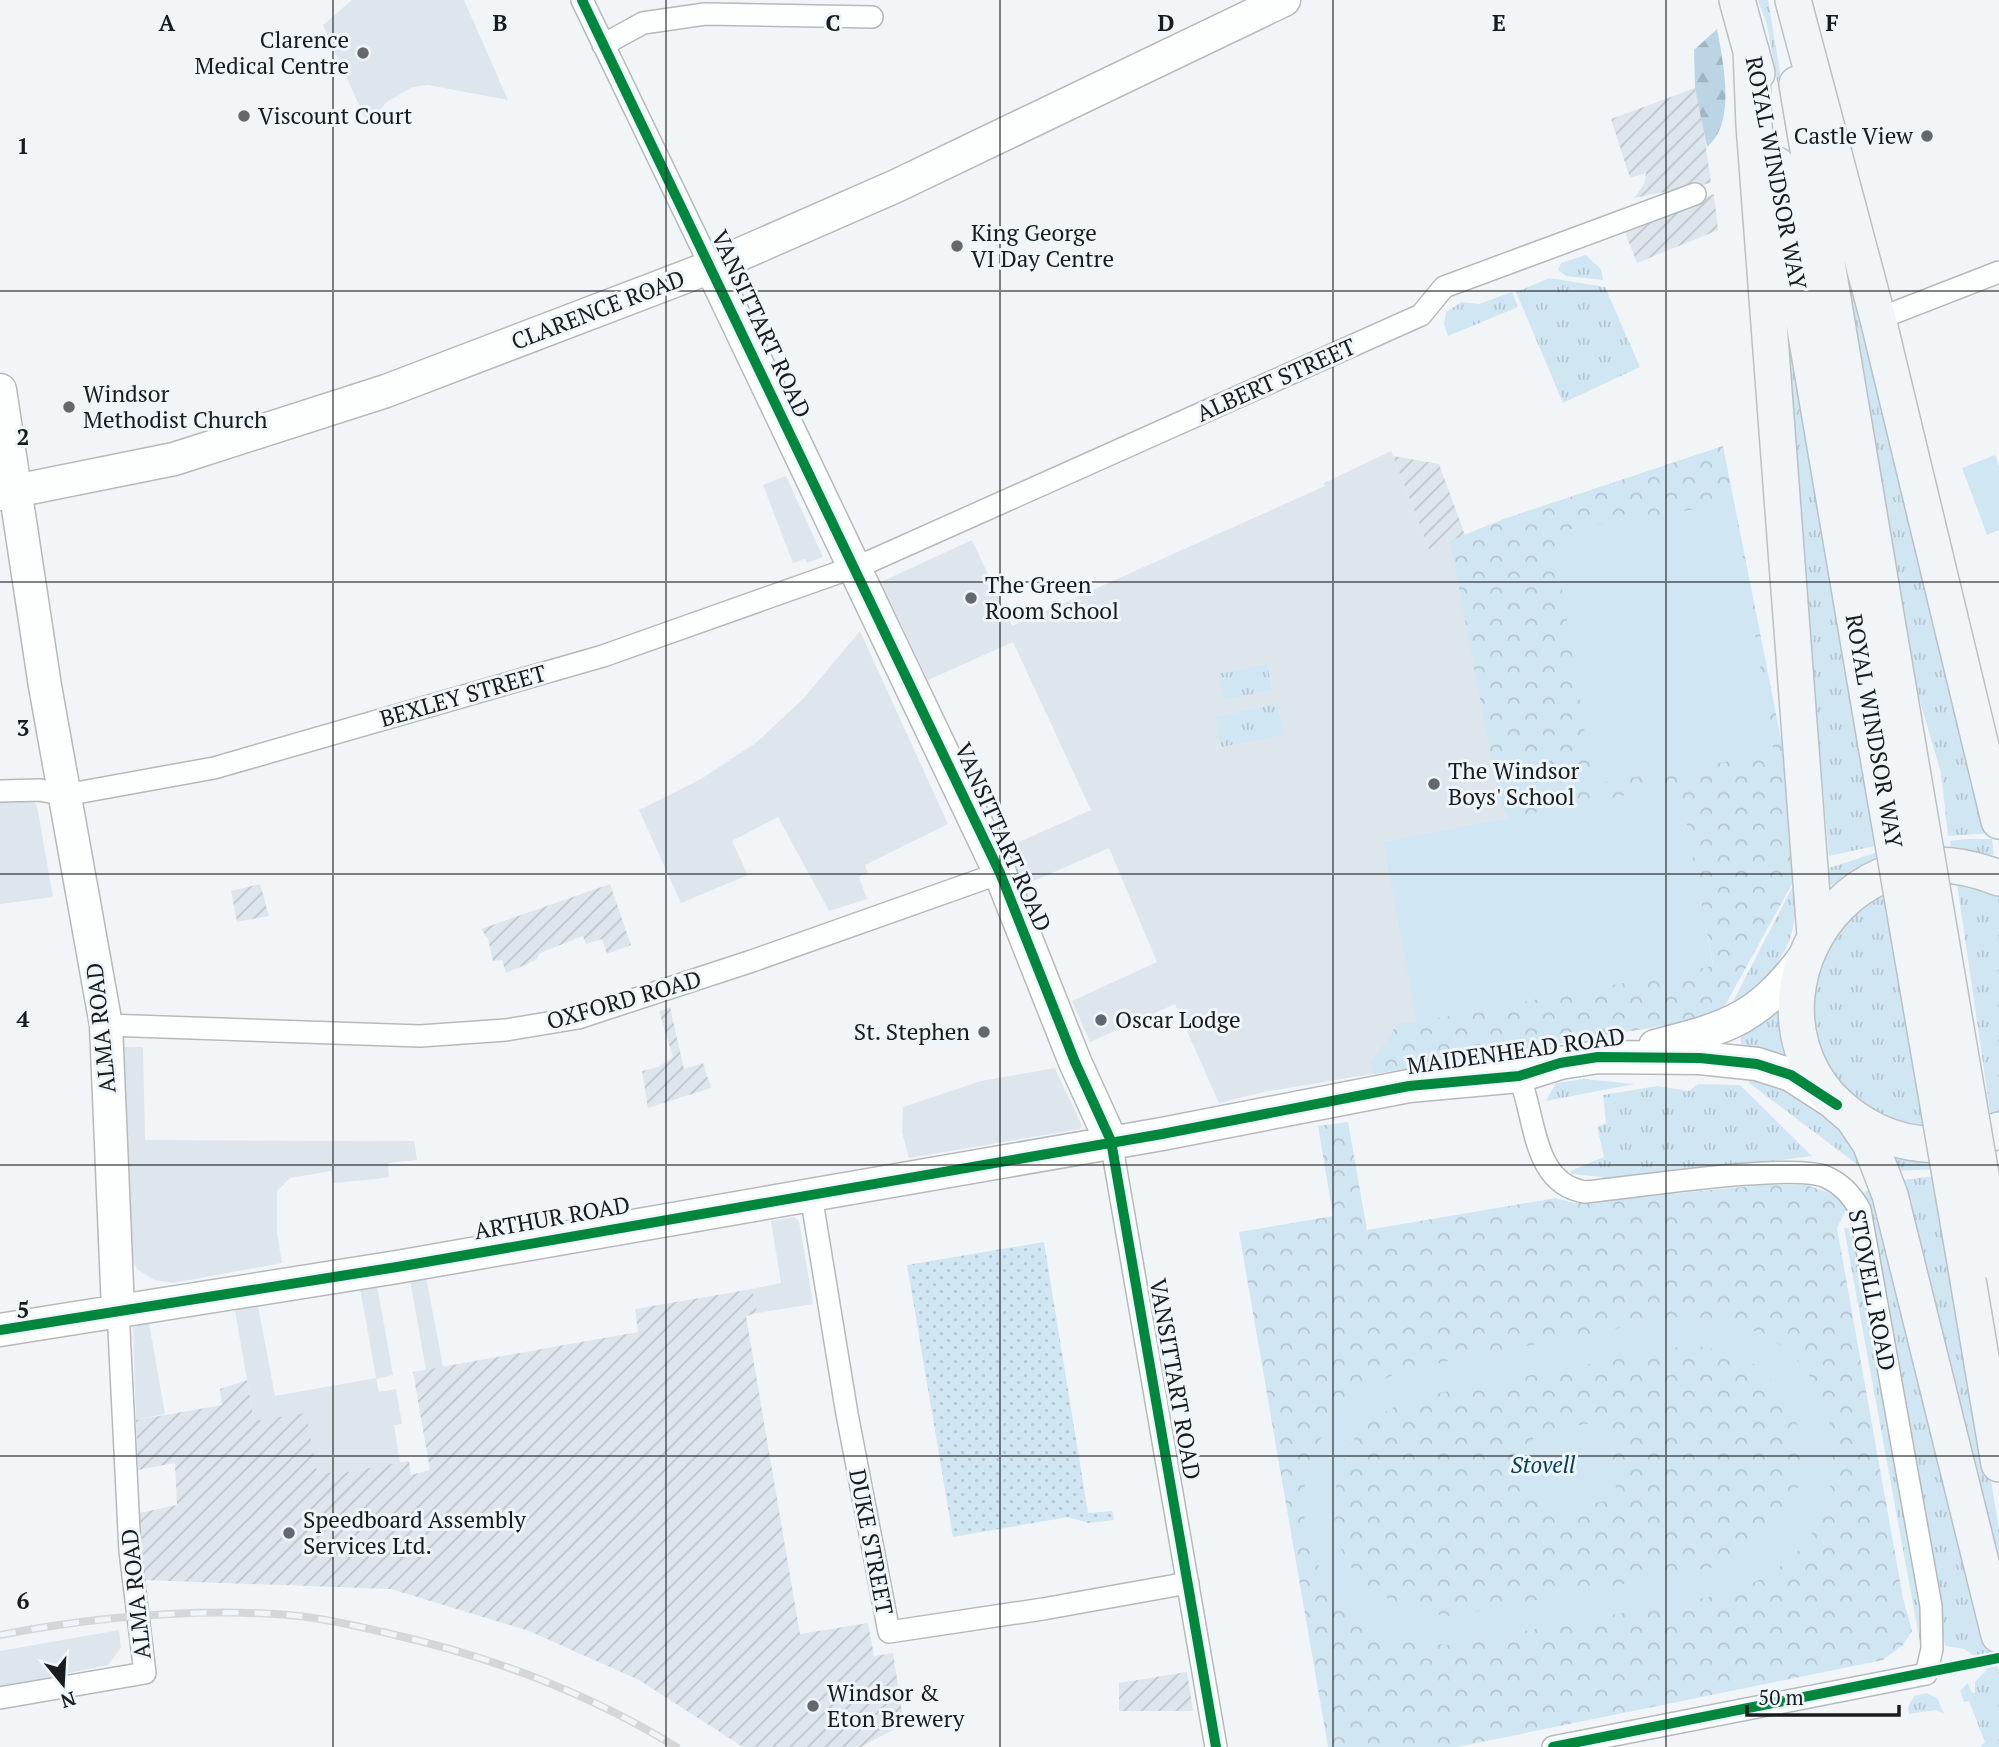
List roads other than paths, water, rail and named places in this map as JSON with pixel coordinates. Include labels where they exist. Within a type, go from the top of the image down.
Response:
[{"type":"main road","name":"ROYAL WINDSOR WAY","points":[[1737,0],[1778,168],[1892,742],[1987,1270],[1999,1464]]},
{"type":"main road","name":"ROYAL WINDSOR WAY","points":[[1786,0],[1892,742]]},
{"type":"main road","points":[[1793,0],[1878,319],[1999,821]]},
{"type":"main road","points":[[1751,50],[1810,945]]},
{"type":"main road","points":[[1999,878],[1958,865],[1933,864],[1904,868],[1860,887],[1830,913],[1810,945],[1797,993],[1799,1034],[1811,1067],[1870,1143],[1890,1195],[1999,1635]]},
{"type":"main road","points":[[1845,1111],[1882,1134],[1918,1144],[1961,1143],[1999,1130]]},
{"type":"street","name":"VANSITTART ROAD","points":[[582,0],[1000,873],[1075,1062],[1111,1142],[1216,1747]]},
{"type":"street","name":"CLARENCE ROAD","points":[[7,493],[174,459],[386,391],[711,267],[896,186],[1284,0]]},
{"type":"street","points":[[603,45],[643,23],[705,14],[872,17]]},
{"type":"street","name":"ALBERT STREET","points":[[853,569],[1421,315],[1444,287],[1695,194]]},
{"type":"street","points":[[1878,319],[1999,272]]},
{"type":"street","name":"ALMA ROAD","points":[[0,390],[7,493],[106,1025],[130,1551],[145,1673],[0,1698]]},
{"type":"street","name":"BEXLEY STREET","points":[[0,791],[40,790],[65,794],[227,765],[603,656],[853,569]]},
{"type":"street","name":"OXFORD ROAD","points":[[106,1025],[420,1036],[506,1030],[578,1018],[752,961],[1000,873]]},
{"type":"street","name":"MAIDENHEAD ROAD","points":[[1111,1142],[1409,1086],[1520,1076],[1560,1063],[1616,1056],[1735,1023],[1773,995],[1810,945]]},
{"type":"street","name":"MAIDENHEAD ROAD","points":[[1616,1056],[1711,1059],[1757,1064],[1791,1075],[1845,1111]]},
{"type":"street","name":"STOVELL ROAD","points":[[1520,1076],[1529,1099],[1541,1157],[1549,1171],[1569,1190],[1585,1192],[1784,1172],[1825,1176],[1852,1194],[1860,1210],[1931,1606],[1933,1633],[1926,1674],[1553,1747]]},
{"type":"street","name":"ARTHUR ROAD","points":[[0,1330],[397,1266],[1111,1142]]},
{"type":"street","name":"DUKE STREET","points":[[811,1195],[847,1415],[888,1632],[1043,1609],[1188,1583]]},
{"type":"street","points":[[75,1318],[115,1259],[158,1303]]},
{"type":"railway","points":[[0,1635],[68,1624],[171,1614],[241,1613],[319,1619],[429,1643],[502,1665],[608,1709],[676,1747]]},
{"type":"place","name":"Clarence Medical Centre","points":[[363,53]]},
{"type":"place","name":"Viscount Court","points":[[244,116]]},
{"type":"place","name":"Castle View","points":[[1927,136]]},
{"type":"place","name":"King George VI Day Centre","points":[[957,246]]},
{"type":"place","name":"Windsor Methodist Church","points":[[69,407]]},
{"type":"place","name":"The Green Room School","points":[[971,598]]},
{"type":"place","name":"The Windsor Boys' School","points":[[1434,784]]},
{"type":"place","name":"Oscar Lodge","points":[[1101,1020]]},
{"type":"place","name":"St. Stephen","points":[[984,1032]]},
{"type":"place","name":"Speedboard Assembly Services Ltd.","points":[[289,1533]]},
{"type":"place","name":"Windsor & Eton Brewery","points":[[813,1706]]},
{"type":"park label","name":"Stovell","points":[[1543,1465]]}]
